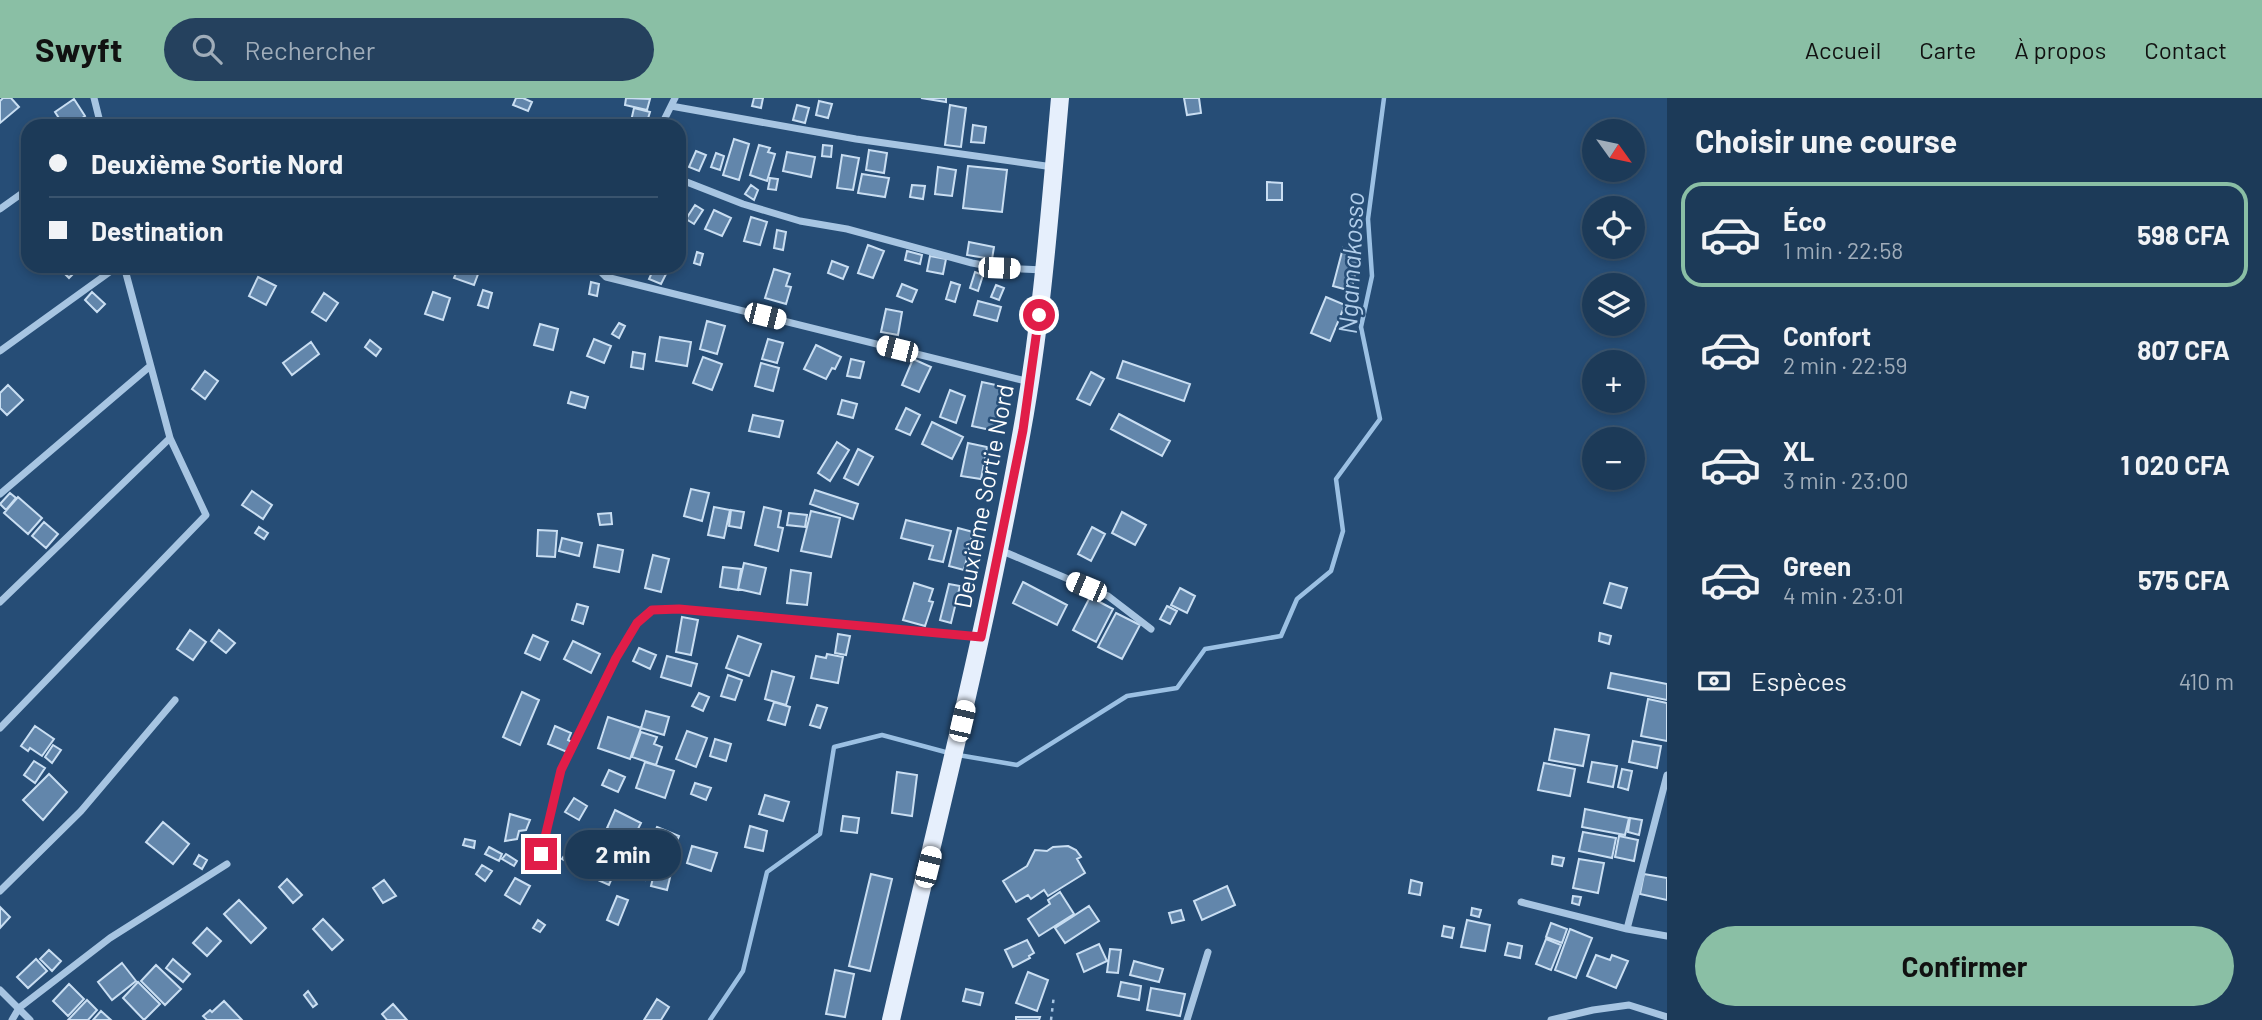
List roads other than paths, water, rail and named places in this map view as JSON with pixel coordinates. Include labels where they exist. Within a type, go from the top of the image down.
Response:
[{"type":"main road","name":"Deuxième Sortie Nord","points":[[891,1020],[981,637],[1030,382],[1045,270],[1060,98]]},
{"type":"street","points":[[94,98],[99,119]]},
{"type":"street","points":[[664,119],[673,102],[856,139],[1054,167]]},
{"type":"street","points":[[686,182],[743,204],[800,221],[847,229],[972,263],[999,268],[1045,270]]},
{"type":"street","points":[[0,209],[21,194]]},
{"type":"street","points":[[0,351],[108,273]]},
{"type":"street","points":[[0,728],[206,515],[170,438],[126,273]]},
{"type":"street","points":[[602,273],[606,277],[1030,382]]},
{"type":"street","points":[[0,494],[149,367]]},
{"type":"street","points":[[0,602],[170,438]]},
{"type":"street","points":[[999,549],[1108,596],[1151,629]]},
{"type":"street","points":[[541,854],[561,770],[616,658],[637,623],[652,610],[679,609],[981,637]]},
{"type":"street","points":[[0,891],[81,811],[174,700]]},
{"type":"street","points":[[1627,929],[1667,775]]},
{"type":"street","points":[[12,1020],[19,1008],[110,938],[227,864]]},
{"type":"street","points":[[1521,902],[1627,929],[1667,936]]},
{"type":"street","points":[[1186,1020],[1208,952]]},
{"type":"street","points":[[0,990],[30,1020]]},
{"type":"street","points":[[1551,1020],[1629,1005],[1667,1017]]},
{"type":"waterway","name":"Ngamakosso","points":[[958,755],[1017,765],[1127,696],[1177,688],[1205,649],[1281,636],[1297,599],[1331,571],[1343,531],[1336,479],[1380,419],[1361,327],[1372,276],[1368,219],[1384,98]]},
{"type":"waterway","name":"Ngamakosso","points":[[710,1020],[743,971],[767,872],[820,834],[834,747],[882,735],[949,753]]}]
